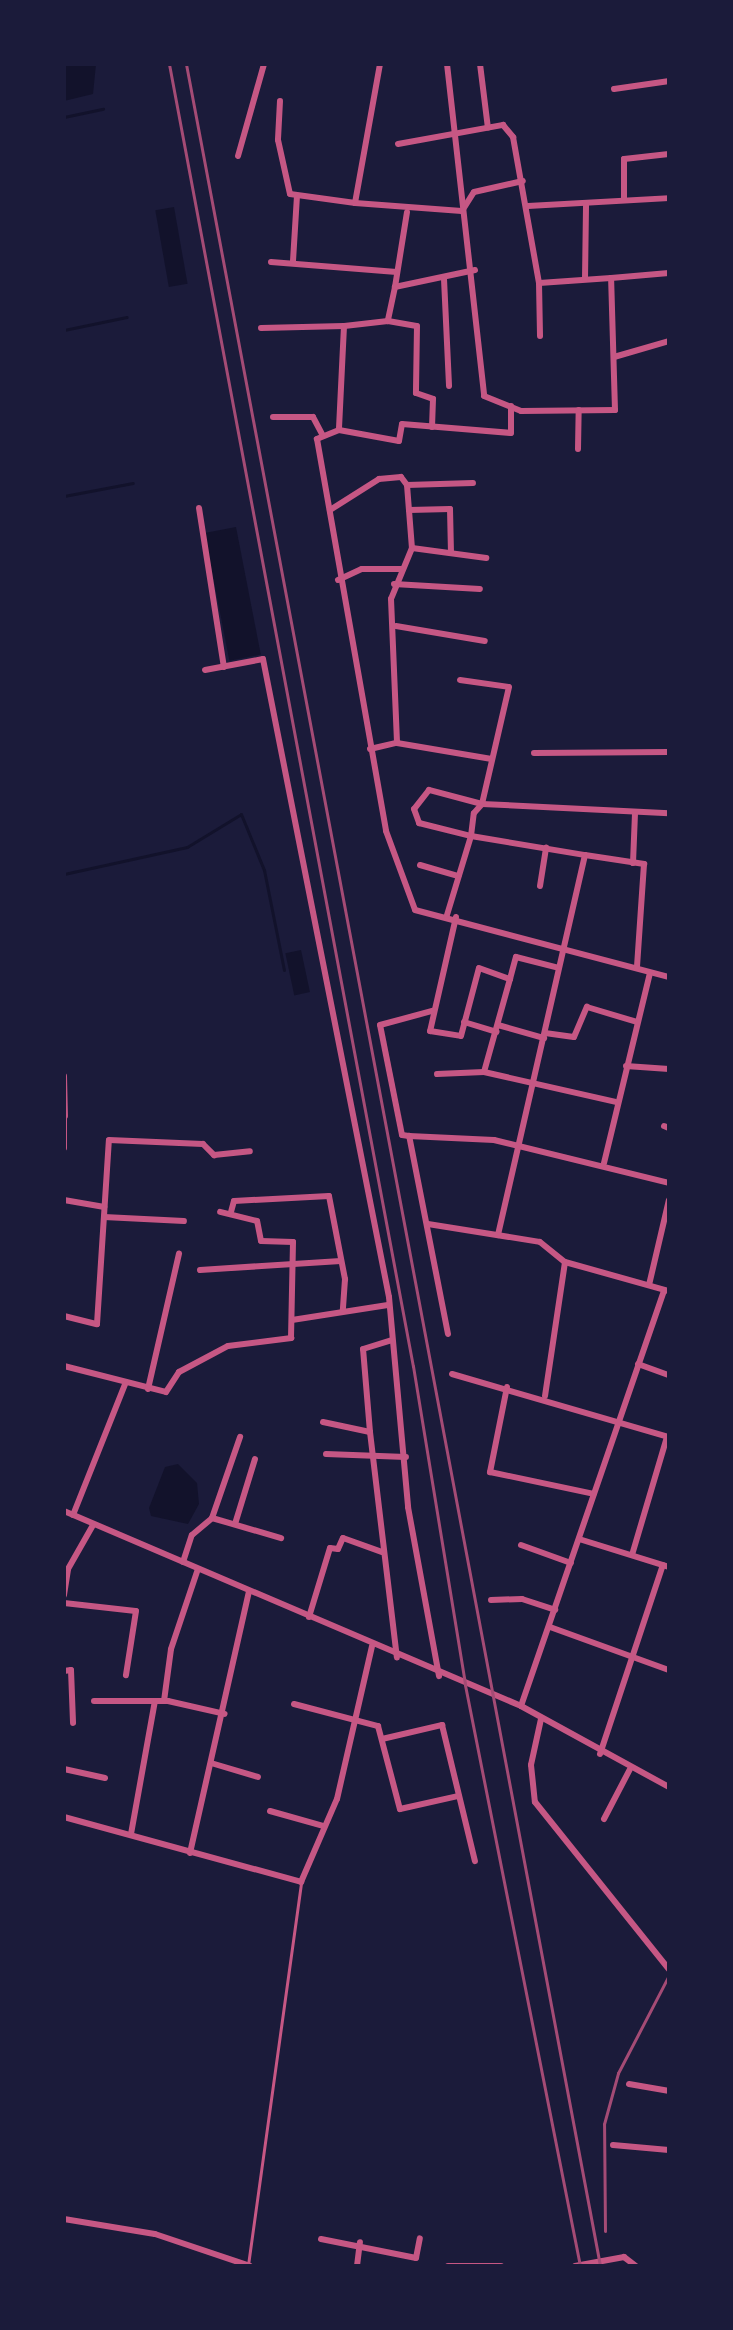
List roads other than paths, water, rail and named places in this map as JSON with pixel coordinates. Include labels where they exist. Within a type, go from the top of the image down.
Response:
[{"type":"street","points":[[238,156],[264,64]]},
{"type":"street","points":[[355,203],[380,64]]},
{"type":"street","points":[[447,64],[451,134],[462,211],[475,270],[484,396],[511,406],[615,410],[611,278]]},
{"type":"street","points":[[480,64],[488,128]]},
{"type":"street","points":[[614,89],[669,81]]},
{"type":"street","points":[[280,101],[278,140],[297,196],[293,261]]},
{"type":"street","points":[[398,144],[503,125],[513,137],[528,206],[539,283],[540,336]]},
{"type":"street","points":[[624,200],[624,159],[669,154]]},
{"type":"street","points":[[462,211],[474,192],[523,181]]},
{"type":"street","points":[[297,196],[407,212],[462,211]]},
{"type":"street","points":[[528,206],[669,198]]},
{"type":"street","points":[[585,279],[586,203]]},
{"type":"street","points":[[388,321],[407,212]]},
{"type":"street","points":[[271,262],[293,261],[397,272]]},
{"type":"street","points":[[395,287],[475,270]]},
{"type":"street","points":[[539,283],[669,273]]},
{"type":"street","points":[[444,279],[449,386]]},
{"type":"street","points":[[261,328],[344,326],[388,321],[417,326],[416,393],[433,399],[432,427]]},
{"type":"street","points":[[339,430],[344,326]]},
{"type":"street","points":[[614,357],[669,341]]},
{"type":"street","points":[[511,406],[511,433],[402,424],[399,441],[339,430],[317,439],[338,580],[386,831],[415,910],[456,917],[669,977]]},
{"type":"street","points":[[578,449],[579,410]]},
{"type":"street","points":[[273,417],[313,417],[323,436]]},
{"type":"street","points":[[330,510],[379,479],[401,477],[407,485],[412,548],[394,584],[397,743]]},
{"type":"street","points":[[407,485],[473,483]]},
{"type":"street","points":[[199,508],[224,667]]},
{"type":"street","points":[[409,510],[450,509],[451,553]]},
{"type":"street","points":[[412,548],[486,558]]},
{"type":"street","points":[[338,580],[362,569],[402,569]]},
{"type":"street","points":[[394,584],[480,589]]},
{"type":"street","points":[[396,626],[485,641]]},
{"type":"street","points":[[205,670],[263,659],[388,1305],[406,1457],[408,1507],[439,1676]]},
{"type":"street","points":[[447,915],[482,804],[509,687],[460,680]]},
{"type":"street","points":[[370,749],[397,743],[492,759]]},
{"type":"street","points":[[534,753],[669,752]]},
{"type":"street","points":[[637,967],[644,864],[471,836],[419,823],[414,809],[429,790],[482,804],[635,814],[669,813]]},
{"type":"street","points":[[633,863],[635,814]]},
{"type":"street","points":[[540,886],[546,847]]},
{"type":"street","points":[[498,1235],[585,855]]},
{"type":"street","points":[[420,865],[458,876]]},
{"type":"street","points":[[456,917],[432,1011],[430,1031],[461,1036],[479,968],[510,979]]},
{"type":"street","points":[[484,1072],[516,957],[559,968]]},
{"type":"street","points":[[604,1163],[616,1102],[650,973]]},
{"type":"street","points":[[464,1022],[544,1036],[574,1037],[587,1007],[637,1022]]},
{"type":"street","points":[[432,1011],[380,1025],[402,1135],[519,1145],[604,1163],[669,1183]]},
{"type":"street","points":[[626,1066],[669,1069]]},
{"type":"street","points":[[437,1074],[484,1072],[616,1102]]},
{"type":"street","points":[[64,1076],[64,1147]]},
{"type":"street","points":[[409,1136],[448,1334]]},
{"type":"street","points":[[64,1316],[97,1324],[104,1207],[112,1138],[203,1144],[214,1155],[250,1151]]},
{"type":"street","points":[[231,1212],[234,1201],[329,1196],[341,1261],[343,1311]]},
{"type":"street","points":[[64,1200],[104,1207]]},
{"type":"street","points":[[649,1285],[669,1200]]},
{"type":"street","points":[[64,1366],[148,1389],[174,1388],[179,1372],[228,1346],[287,1340],[292,1320],[290,1270],[293,1242],[261,1241],[257,1221],[231,1212],[220,1212]]},
{"type":"street","points":[[104,1217],[184,1221]]},
{"type":"street","points":[[428,1224],[540,1242],[565,1262],[666,1291],[521,1706]]},
{"type":"street","points":[[148,1389],[179,1254]]},
{"type":"street","points":[[200,1270],[290,1270],[341,1261]]},
{"type":"street","points":[[545,1396],[565,1262]]},
{"type":"street","points":[[292,1320],[388,1305]]},
{"type":"street","points":[[392,1340],[363,1349],[382,1552],[397,1657]]},
{"type":"street","points":[[638,1364],[669,1375]]},
{"type":"street","points":[[452,1374],[545,1396],[668,1437],[632,1555]]},
{"type":"street","points":[[73,1515],[126,1382]]},
{"type":"street","points":[[507,1387],[490,1472],[594,1494]]},
{"type":"street","points":[[323,1422],[370,1432]]},
{"type":"street","points":[[183,1562],[192,1535],[212,1518],[240,1437]]},
{"type":"street","points":[[326,1454],[373,1459],[406,1457]]},
{"type":"street","points":[[235,1524],[255,1459]]},
{"type":"street","points":[[64,1511],[439,1676],[521,1706],[600,1754],[669,1786]]},
{"type":"street","points":[[212,1518],[281,1538]]},
{"type":"street","points":[[64,1595],[68,1569],[93,1525]]},
{"type":"street","points":[[309,1617],[330,1548],[338,1549],[343,1538],[382,1552]]},
{"type":"street","points":[[579,1539],[666,1566],[600,1754]]},
{"type":"street","points":[[521,1545],[571,1563]]},
{"type":"street","points":[[164,1701],[171,1649],[198,1569]]},
{"type":"street","points":[[190,1853],[225,1714],[249,1592]]},
{"type":"street","points":[[491,1600],[522,1599],[555,1610]]},
{"type":"street","points":[[64,1603],[136,1611],[126,1675]]},
{"type":"street","points":[[550,1627],[634,1654],[669,1670]]},
{"type":"street","points":[[64,1817],[301,1882],[323,1826],[355,1719],[372,1646]]},
{"type":"street","points":[[64,1671],[71,1670],[73,1723]]},
{"type":"street","points":[[94,1701],[164,1701],[225,1714]]},
{"type":"street","points":[[131,1834],[155,1701]]},
{"type":"street","points":[[294,1704],[378,1726],[400,1809],[458,1796]]},
{"type":"street","points":[[541,1719],[531,1765],[535,1802],[669,1969]]},
{"type":"street","points":[[382,1739],[442,1725],[475,1861]]},
{"type":"street","points":[[211,1763],[258,1777]]},
{"type":"street","points":[[64,1769],[105,1778]]},
{"type":"street","points":[[604,1819],[630,1769]]},
{"type":"street","points":[[270,1811],[323,1826]]},
{"type":"street","points":[[629,2084],[669,2091]]},
{"type":"street","points":[[613,2145],[669,2150]]},
{"type":"street","points":[[64,2219],[155,2234],[249,2266]]},
{"type":"street","points":[[321,2239],[360,2242],[416,2258],[420,2238]]},
{"type":"street","points":[[357,2266],[360,2242]]},
{"type":"street","points":[[575,2266],[624,2257],[636,2266]]},
{"type":"street","points":[[448,2266],[501,2266]]},
{"type":"lane","points":[[249,2266],[301,1882]]},
{"type":"waterway","points":[[64,117],[103,109]]},
{"type":"waterway","points":[[64,330],[127,317]]},
{"type":"waterway","points":[[64,496],[133,483]]},
{"type":"waterway","points":[[64,874],[187,847],[241,814],[264,870],[284,970]]},
{"type":"railway","points":[[169,64],[413,1366],[465,1685],[580,2266]]},
{"type":"railway","points":[[186,64],[600,2266]]},
{"type":"railway","points":[[605,2231],[604,2124],[618,2073],[669,1975]]}]
